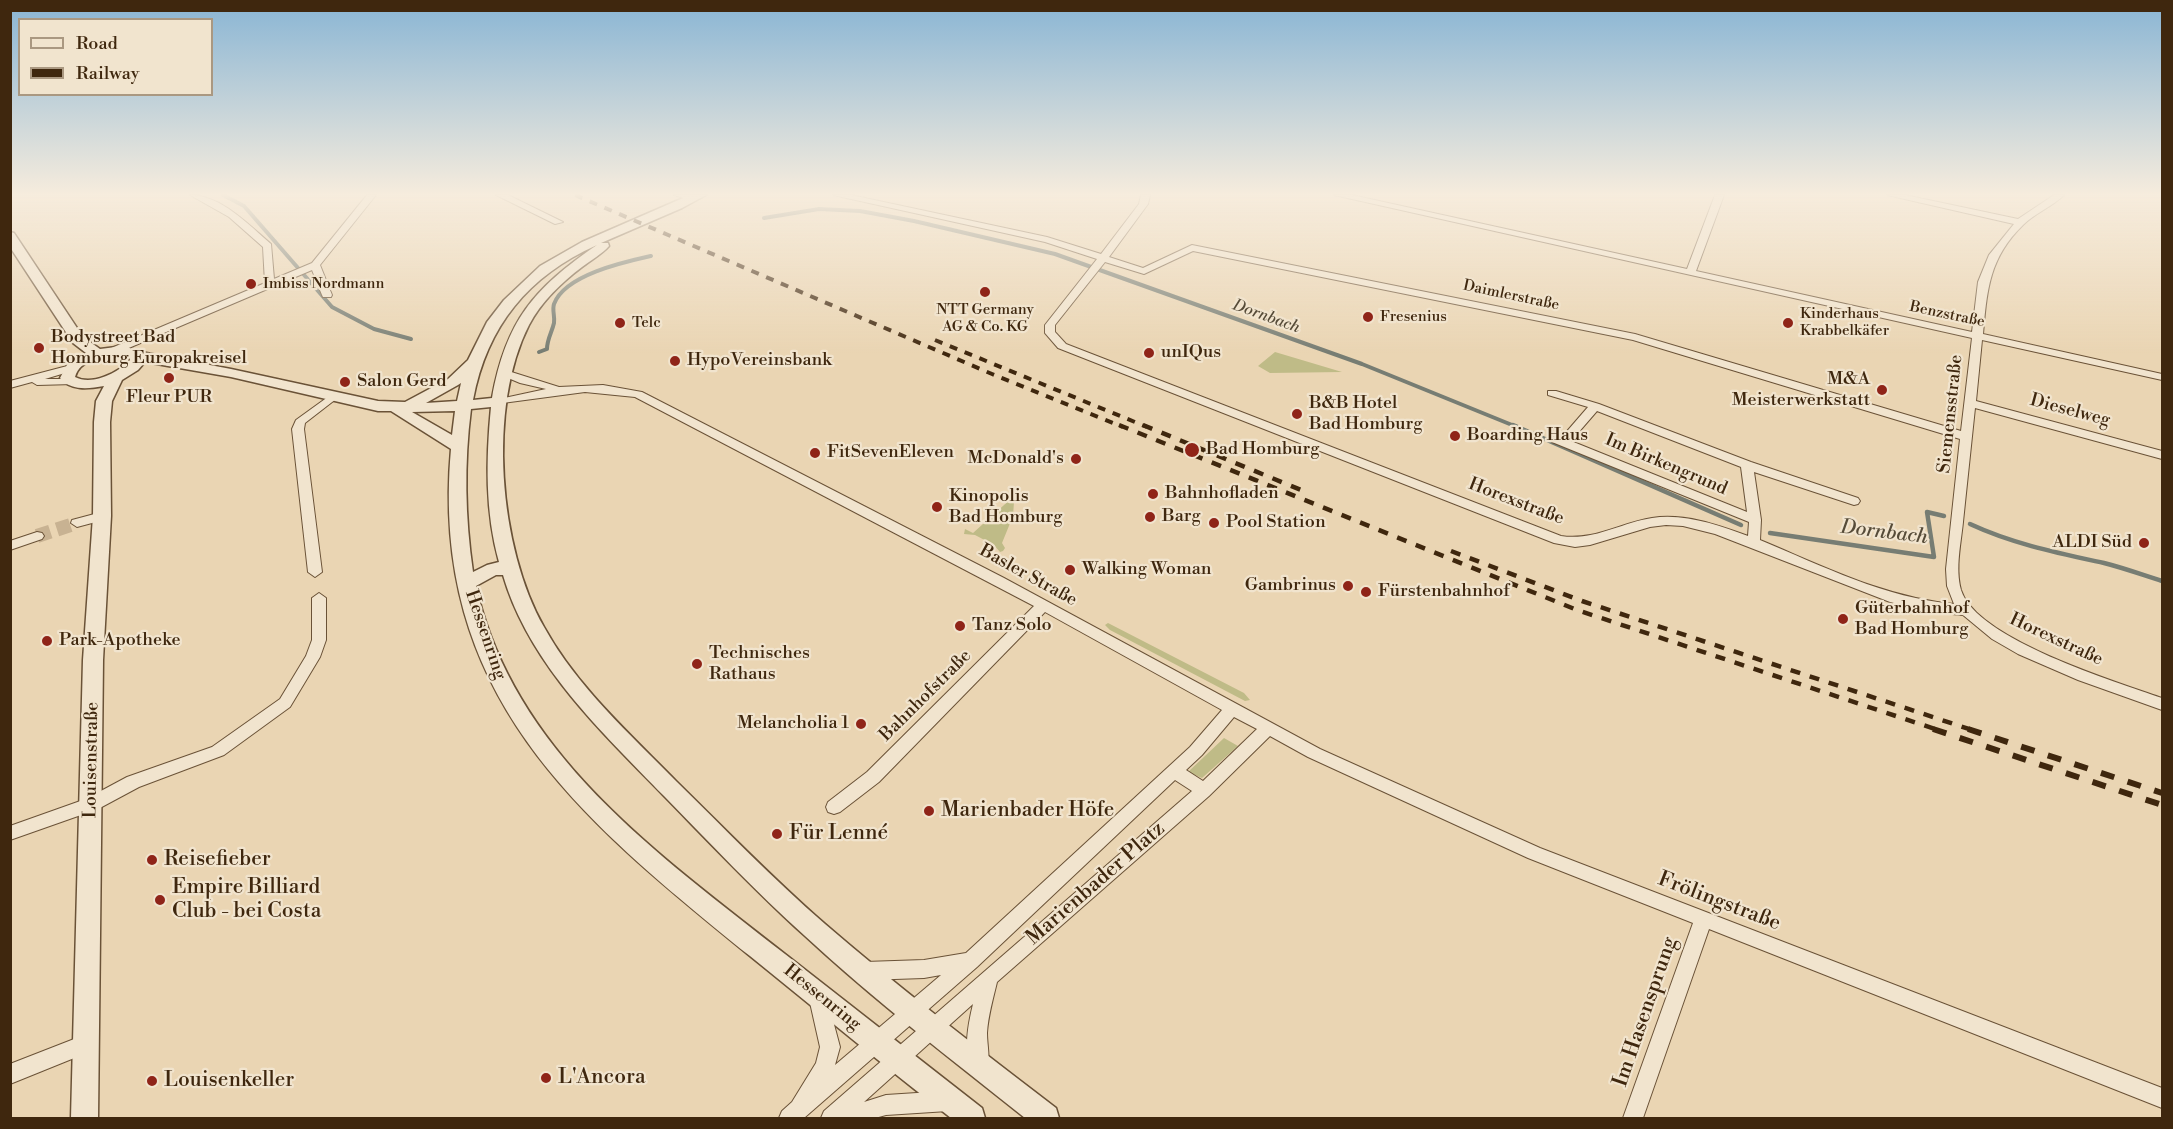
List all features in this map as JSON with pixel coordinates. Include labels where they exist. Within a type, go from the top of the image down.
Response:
[{"type":"street","points":[[18,248],[78,340],[98,354]]},
{"type":"street","points":[[268,248],[269,281],[273,284]]},
{"type":"street","points":[[74,375],[98,354],[113,351],[312,266],[327,248]]},
{"type":"street","name":"Hessenring","points":[[581,248],[546,267],[522,287],[494,322],[484,338],[474,363],[464,406],[459,447],[456,512],[467,583],[485,646],[498,678],[524,721],[556,764],[594,806],[647,855],[972,1119]]},
{"type":"street","points":[[602,248],[575,266],[535,303],[519,327],[499,402],[494,483],[509,568],[535,628],[551,655],[608,724],[782,900],[1046,1119]]},
{"type":"street","name":"Daimlerstraße","points":[[1072,248],[1144,270],[1192,248],[1444,297],[1646,340],[1967,438]]},
{"type":"street","name":"Horexstraße","points":[[1110,248],[1050,326],[1050,333],[1055,341],[1075,353],[1559,540],[1588,543],[1642,523],[1662,520],[1691,524],[1752,543],[1889,596],[1929,607],[1966,610],[1990,630],[2030,653],[2081,675],[2163,704]]},
{"type":"street","name":"Benzstraße","points":[[1576,248],[2163,377]]},
{"type":"street","points":[[1690,273],[1700,248]]},
{"type":"street","name":"Siemensstraße","points":[[1966,610],[1957,598],[1952,574],[1983,282],[1994,255],[2000,248]]},
{"type":"street","points":[[312,266],[327,295]]},
{"type":"street","points":[[10,385],[74,375],[116,377],[135,358],[140,343],[165,328]]},
{"type":"street","points":[[78,340],[74,354],[74,375],[104,401]]},
{"type":"street","points":[[113,351],[135,358],[231,373],[332,398],[398,407],[464,406],[499,402]]},
{"type":"street","points":[[398,407],[440,391],[474,363]]},
{"type":"street","points":[[505,373],[524,381],[562,389]]},
{"type":"street","name":"Louisenstraße","points":[[84,1119],[92,804],[93,660],[102,516],[104,401],[116,377]]},
{"type":"street","name":"Basler Straße","points":[[499,402],[562,389],[611,388],[650,399],[999,582],[1268,728]]},
{"type":"street","name":"Im Birkengrund","points":[[1552,393],[1595,406],[1747,465],[1854,501]]},
{"type":"street","points":[[315,572],[298,429],[300,422],[332,398]]},
{"type":"street","name":"Dieselweg","points":[[1969,403],[2163,455]]},
{"type":"street","name":"Im Birkengrund","points":[[1595,406],[1560,440],[1755,520]]},
{"type":"street","points":[[398,407],[459,447]]},
{"type":"street","name":"Im Birkengrund","points":[[1747,465],[1755,520],[1755,534],[1752,543]]},
{"type":"street","points":[[77,524],[102,516]]},
{"type":"street","points":[[10,546],[37,536]]},
{"type":"street","points":[[467,583],[493,569],[509,568]]},
{"type":"street","points":[[10,833],[92,804],[133,782],[218,751],[285,703],[314,657],[319,640],[319,598]]},
{"type":"street","name":"Bahnhofstraße","points":[[834,807],[873,777],[1042,607]]},
{"type":"street","name":"Marienbader Platz","points":[[924,1019],[971,961],[1196,751],[1232,709]]},
{"type":"street","name":"Marienbader Platz","points":[[793,1115],[888,1051],[924,1019],[989,977],[1203,791],[1268,728]]},
{"type":"street","name":"Frölingstraße","points":[[1268,728],[1318,754],[1482,830],[1702,920],[2163,1098]]},
{"type":"street","points":[[1173,773],[1186,777],[1203,791]]},
{"type":"street","name":"Im Hasensprung","points":[[1633,1119],[1702,920]]},
{"type":"street","points":[[865,971],[924,969],[971,961]]},
{"type":"street","points":[[979,1064],[976,1045],[977,1029],[989,977]]},
{"type":"street","name":"Marienbader Platz","points":[[793,1115],[825,1066],[830,1047],[817,993]]},
{"type":"street","points":[[10,1074],[87,1043]]},
{"type":"street","name":"Marienbader Platz","points":[[831,1119],[888,1051]]},
{"type":"street","points":[[844,1119],[886,1105],[949,1101]]},
{"type":"shaded area","points":[[1275,352],[1342,372],[1270,373],[1258,366]]},
{"type":"shaded area","points":[[1016,488],[1020,493],[1014,502],[1013,516],[1002,543],[1005,548],[1003,551],[1000,552],[994,545],[975,535],[964,534],[965,529],[973,533],[1014,496],[1007,493]]},
{"type":"shaded area","points":[[1108,623],[1244,693],[1250,700],[1245,701],[1110,630],[1105,625]]},
{"type":"shaded area","points":[[1224,738],[1238,746],[1202,778],[1188,772]]},
{"type":"waterway","name":"Dornbach","points":[[280,248],[332,307],[374,329],[411,339]]},
{"type":"waterway","name":"Dornbach","points":[[1028,248],[1055,254],[1362,364],[1517,427]]},
{"type":"waterway","name":"Dornbach","points":[[539,352],[547,349],[554,323],[554,304],[560,294],[570,285],[596,271],[651,256]]},
{"type":"waterway","name":"Dornbach","points":[[1513,425],[1741,525]]},
{"type":"waterway","name":"Dornbach","points":[[1770,533],[1934,557],[1927,512],[1944,516]]},
{"type":"waterway","name":"Dornbach","points":[[1970,524],[2019,542],[2111,565],[2162,581]]},
{"type":"tunnel","points":[[37,536],[77,523]]},
{"type":"railway","points":[[698,248],[992,374],[1123,427]]},
{"type":"railway","points":[[935,340],[1147,427]]},
{"type":"railway","points":[[1119,425],[1577,610],[1938,730]]},
{"type":"railway","points":[[1143,425],[1301,490]]},
{"type":"railway","points":[[1451,551],[1582,601],[1972,730]]},
{"type":"railway","points":[[1933,729],[2162,805]]},
{"type":"railway","points":[[1968,729],[2162,793]]},
{"type":"place","name":"Imbiss Nordmann","points":[[251,284]]},
{"type":"place","name":"NTT Germany AG & Co. KG","points":[[985,292]]},
{"type":"place","name":"Fresenius","points":[[1368,317]]},
{"type":"place","name":"Telc","points":[[620,323]]},
{"type":"place","name":"Kinderhaus Krabbelkäfer","points":[[1788,323]]},
{"type":"place","name":"Bodystreet Bad Homburg Europakreisel","points":[[39,348]]},
{"type":"place","name":"unIQus","points":[[1149,353]]},
{"type":"place","name":"HypoVereinsbank","points":[[675,361]]},
{"type":"place","name":"Fleur PUR","points":[[169,378]]},
{"type":"place","name":"Salon Gerd","points":[[345,382]]},
{"type":"place","name":"M&A Meisterwerkstatt","points":[[1882,390]]},
{"type":"place","name":"B&B Hotel Bad Homburg","points":[[1297,414]]},
{"type":"place","name":"Boarding Haus","points":[[1455,436]]},
{"type":"place","name":"Bad Homburg","points":[[1192,450]]},
{"type":"place","name":"FitSevenEleven","points":[[815,453]]},
{"type":"place","name":"McDonald's","points":[[1076,459]]},
{"type":"place","name":"Bahnhofladen","points":[[1153,494]]},
{"type":"place","name":"Kinopolis Bad Homburg","points":[[937,507]]},
{"type":"place","name":"Barg","points":[[1150,517]]},
{"type":"place","name":"Pool Station","points":[[1214,523]]},
{"type":"place","name":"ALDI Süd","points":[[2144,543]]},
{"type":"place","name":"Walking Woman","points":[[1070,570]]},
{"type":"place","name":"Gambrinus","points":[[1348,586]]},
{"type":"place","name":"Fürstenbahnhof","points":[[1366,592]]},
{"type":"place","name":"Güterbahnhof Bad Homburg","points":[[1843,619]]},
{"type":"place","name":"Tanz Solo","points":[[960,626]]},
{"type":"place","name":"Park-Apotheke","points":[[47,641]]},
{"type":"place","name":"Technisches Rathaus","points":[[697,664]]},
{"type":"place","name":"Melancholia 1","points":[[861,724]]},
{"type":"place","name":"Marienbader Höfe","points":[[929,811]]},
{"type":"place","name":"Für Lenné","points":[[777,834]]},
{"type":"place","name":"Reisefieber","points":[[152,860]]},
{"type":"place","name":"Empire Billiard Club - bei Costa","points":[[160,900]]},
{"type":"place","name":"L'Ancora","points":[[546,1078]]},
{"type":"place","name":"Louisenkeller","points":[[152,1081]]}]
